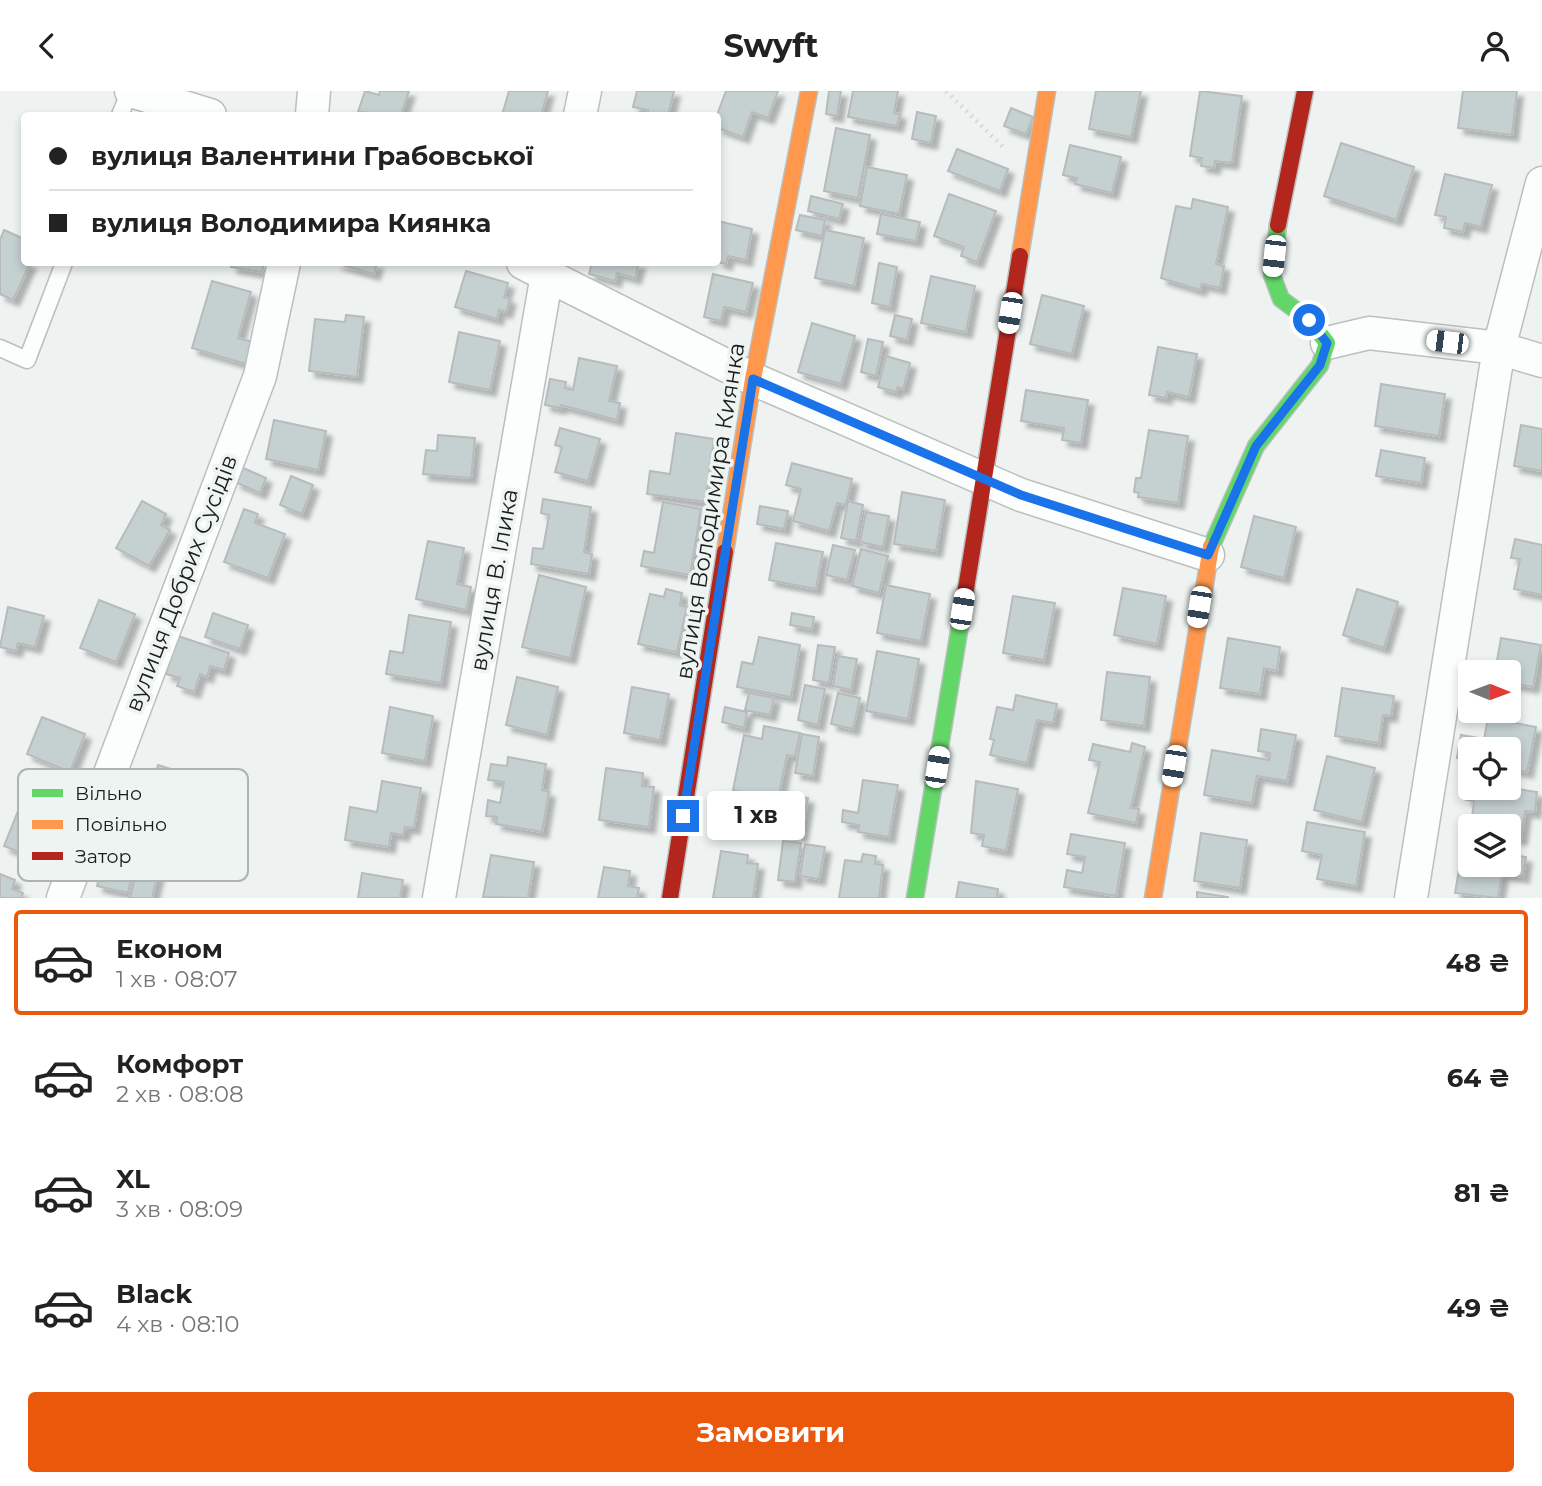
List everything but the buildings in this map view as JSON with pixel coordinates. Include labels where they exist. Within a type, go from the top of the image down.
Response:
[{"type":"street","points":[[130,91],[200,112]]},
{"type":"street","points":[[312,112],[314,91]]},
{"type":"street","points":[[581,112],[585,91]]},
{"type":"street","name":"вулиця Володимира Киянка","points":[[670,898],[753,379],[809,91]]},
{"type":"street","points":[[915,898],[1047,91]]},
{"type":"street","points":[[1305,91],[1276,237],[1272,275],[1281,299],[1309,320],[1327,343]]},
{"type":"street","points":[[1412,898],[1499,348],[1542,183]]},
{"type":"street","name":"вулиця Добрих Сусідів","points":[[111,769],[260,376],[283,266]]},
{"type":"street","points":[[540,267],[753,379],[1021,495],[1208,555]]},
{"type":"street","name":"вулиця В. Ілика","points":[[439,898],[540,267]]},
{"type":"street","points":[[1327,343],[1369,333],[1499,348],[1542,361]]},
{"type":"street","points":[[1153,898],[1208,555],[1256,446],[1320,365],[1327,343]]},
{"type":"street","name":"вулиця Добрих Сусідів","points":[[62,898],[68,881]]},
{"type":"lane","points":[[121,112],[130,91]]},
{"type":"lane","points":[[0,348],[27,360],[63,266]]},
{"type":"path","points":[[946,91],[1033,176]]},
{"type":"traffic: fast","points":[[1211,547],[1256,446],[1320,365],[1327,343],[1309,320],[1281,299],[1272,275],[1278,225]]},
{"type":"traffic: fast","points":[[915,898],[963,607]]},
{"type":"traffic: slow","points":[[725,552],[753,379],[809,91]]},
{"type":"traffic: slow","points":[[1020,256],[1047,91]]},
{"type":"traffic: slow","points":[[1153,898],[1211,547]]},
{"type":"traffic: jam","points":[[1278,225],[1305,91]]},
{"type":"traffic: jam","points":[[963,607],[1020,256]]},
{"type":"traffic: jam","points":[[670,898],[725,552]]},
{"type":"route","points":[[683,816],[753,379],[1021,495],[1208,555],[1256,446],[1320,365],[1327,343],[1309,320]]}]
